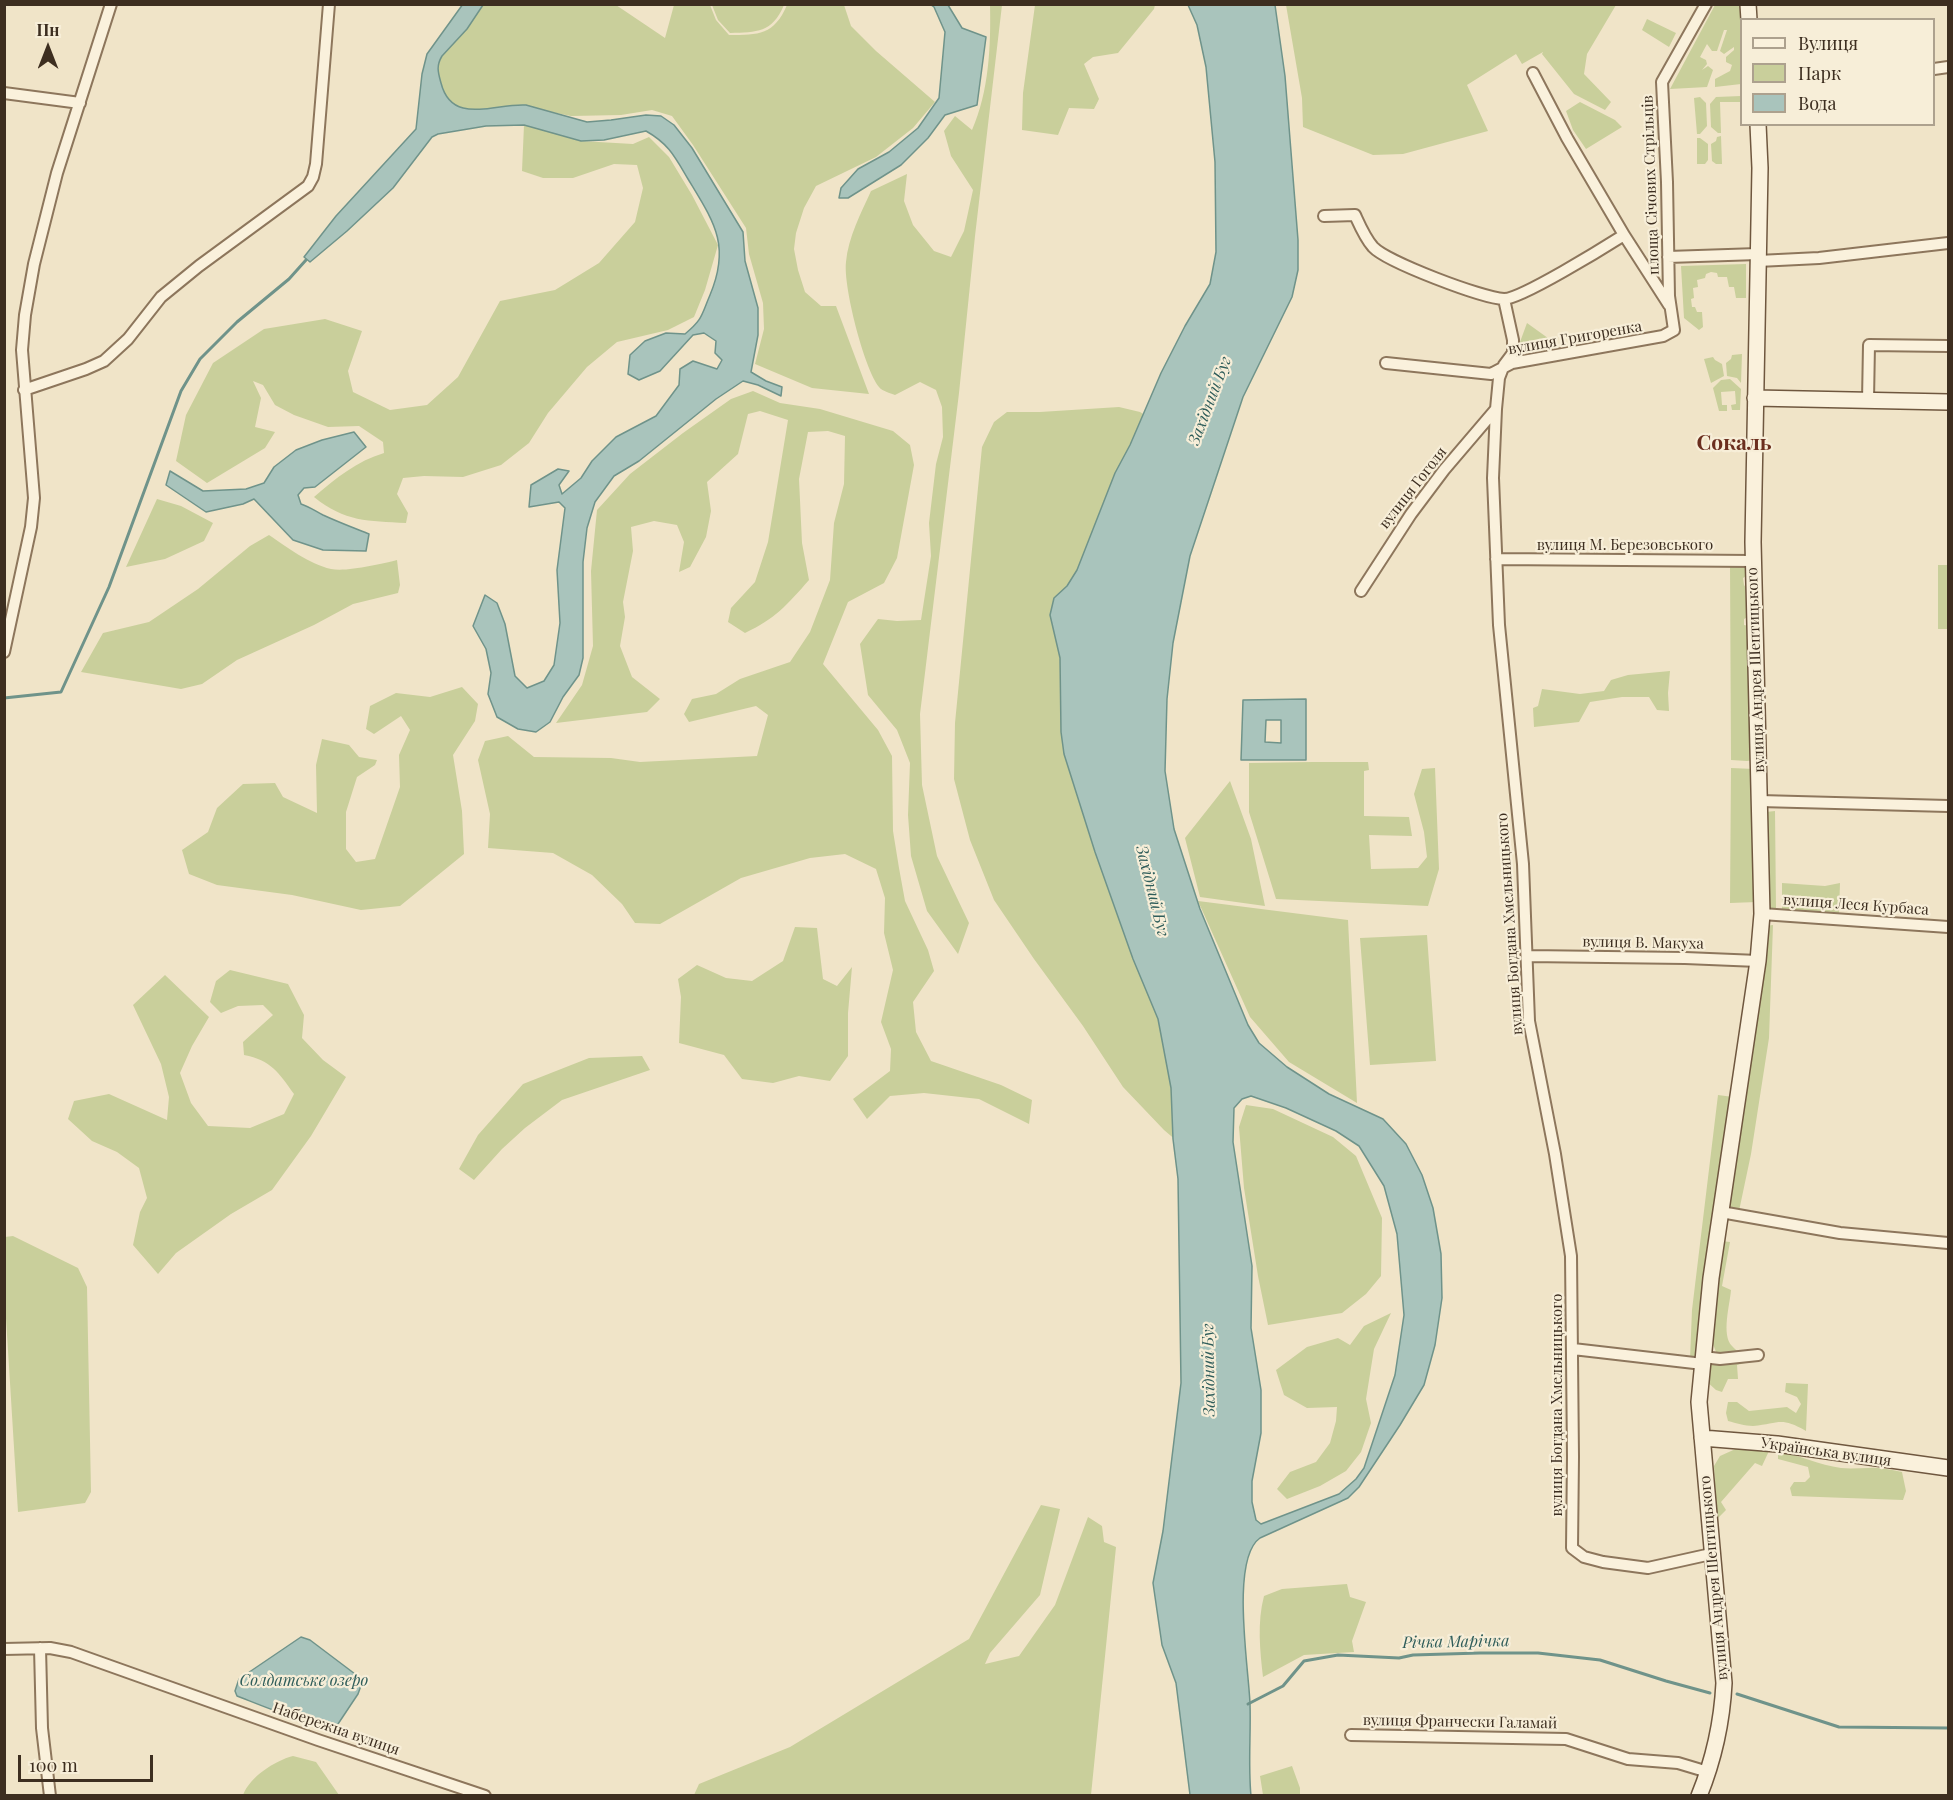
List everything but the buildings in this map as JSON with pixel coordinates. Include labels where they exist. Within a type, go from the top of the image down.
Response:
[{"type":"street","points":[[4,652],[31,527],[34,498],[22,350],[25,315],[34,264],[57,173],[111,4]]},
{"type":"street","points":[[24,390],[104,361],[128,339],[161,297],[199,266],[308,186],[316,164],[329,4]]},
{"type":"street","name":"площа Січових Стрільців","points":[[1669,305],[1662,82],[1707,4]]},
{"type":"street","name":"площа Січових Стрільців","points":[[1533,73],[1567,138],[1624,235],[1669,305],[1674,330],[1663,336]]},
{"type":"street","points":[[4,93],[80,103]]},
{"type":"street","name":"вулиця Андрея Шептицького","points":[[1699,1796],[1719,1735],[1724,1683],[1699,1402],[1720,1212],[1758,961],[1762,914],[1753,561],[1760,168],[1758,126]]},
{"type":"street","points":[[1324,216],[1354,215],[1373,248],[1393,261],[1443,281],[1504,299],[1534,286],[1624,235]]},
{"type":"street","points":[[1668,257],[1819,258],[1948,243]]},
{"type":"street","name":"вулиця Богдана Хмельницького","points":[[1504,299],[1513,340],[1513,354],[1504,365],[1499,378],[1496,409],[1493,478],[1499,625],[1523,864],[1529,1021],[1555,1154],[1571,1256],[1572,1548],[1584,1557],[1648,1568],[1711,1554]]},
{"type":"street","name":"вулиця Григоренка","points":[[1386,363],[1491,374],[1504,365],[1663,336]]},
{"type":"street","points":[[1868,400],[1869,345],[1948,346]]},
{"type":"street","points":[[1755,398],[1948,402]]},
{"type":"street","name":"вулиця Гоголя","points":[[1361,591],[1411,514],[1444,470],[1496,409]]},
{"type":"street","name":"вулиця М. Березовського","points":[[1496,559],[1753,561]]},
{"type":"street","points":[[1760,801],[1948,806]]},
{"type":"street","name":"вулиця Леся Курбаса","points":[[1762,914],[1948,927]]},
{"type":"street","name":"вулиця В. Макуха","points":[[1528,956],[1758,961]]},
{"type":"street","points":[[1720,1212],[1840,1233],[1948,1243]]},
{"type":"street","points":[[1573,1349],[1703,1360],[1758,1355]]},
{"type":"street","name":"Українська вулиця","points":[[1702,1438],[1777,1444],[1948,1468]]},
{"type":"street","points":[[40,1648],[42,1728],[50,1796]]},
{"type":"street","name":"Набережна вулиця","points":[[4,1649],[40,1648],[71,1652],[307,1736],[485,1796]]},
{"type":"street","name":"вулиця Франчески Галамай","points":[[1351,1735],[1566,1739],[1628,1759],[1678,1763],[1708,1772]]},
{"type":"green space","points":[[483,5],[616,5],[665,38],[674,5],[710,5],[716,20],[729,35],[749,35],[771,28],[787,5],[844,5],[851,26],[935,102],[913,128],[876,157],[816,186],[804,208],[796,233],[794,249],[805,292],[821,306],[836,306],[869,394],[812,388],[755,364],[764,329],[763,303],[749,254],[746,228],[672,116],[652,110],[621,115],[571,116],[517,105],[471,110],[452,104],[443,91],[437,71],[438,64],[442,56],[467,29]]},
{"type":"green space","points":[[712,5],[784,5],[769,26],[756,31],[730,33],[718,20]]},
{"type":"green space","points":[[990,5],[1002,5],[959,393],[920,714],[922,785],[937,856],[969,923],[958,954],[927,911],[911,856],[908,815],[910,763],[897,730],[868,695],[860,644],[878,619],[921,620],[931,556],[929,523],[936,464],[943,437],[942,407],[936,390],[920,382],[895,395],[879,387],[861,345],[851,307],[846,262],[852,235],[871,191],[907,174],[904,201],[913,225],[934,251],[951,257],[964,231],[973,190],[951,156],[944,131],[955,116],[972,130],[978,115],[988,68]]},
{"type":"green space","points":[[1035,5],[1155,5],[1118,53],[1093,57],[1084,64],[1099,99],[1094,109],[1069,108],[1058,135],[1022,130],[1023,93]]},
{"type":"green space","points":[[1286,5],[1616,5],[1587,54],[1584,74],[1611,102],[1605,110],[1574,94],[1542,54],[1543,52],[1522,64],[1516,54],[1467,85],[1488,131],[1403,154],[1373,155],[1303,127],[1302,98]]},
{"type":"green space","points":[[1715,5],[1744,5],[1742,18],[1740,18],[1740,84],[1715,87],[1715,79],[1730,71],[1732,65],[1726,62],[1726,57],[1734,50],[1734,47],[1724,54],[1720,51],[1727,30],[1724,30],[1717,51],[1712,51],[1707,44],[1700,57],[1706,60],[1707,64],[1702,70],[1708,66],[1713,70],[1707,87],[1670,89]]},
{"type":"green space","points":[[1647,19],[1676,33],[1669,47],[1642,30]]},
{"type":"green space","points":[[1740,96],[1740,102],[1720,102],[1721,133],[1711,127],[1710,104],[1716,97]]},
{"type":"green space","points":[[1700,97],[1706,103],[1707,126],[1700,134],[1697,134],[1694,98]]},
{"type":"green space","points":[[1580,102],[1615,120],[1622,127],[1586,149],[1573,130],[1566,111]]},
{"type":"green space","points":[[524,125],[581,141],[633,144],[649,137],[669,157],[718,245],[705,290],[694,317],[668,330],[617,342],[587,367],[548,413],[529,443],[501,465],[463,477],[403,478],[397,494],[408,513],[406,523],[357,519],[336,511],[314,497],[356,465],[384,453],[383,442],[359,426],[328,427],[294,415],[275,405],[263,385],[253,381],[261,398],[255,427],[275,432],[265,448],[207,483],[176,461],[186,415],[213,363],[264,329],[325,319],[362,331],[348,371],[353,392],[390,410],[427,405],[458,377],[500,301],[555,290],[599,263],[635,222],[643,188],[637,165],[614,164],[573,178],[543,178],[522,171]]},
{"type":"green space","points":[[1721,136],[1722,164],[1716,164],[1712,161],[1711,144]]},
{"type":"green space","points":[[1697,138],[1708,144],[1708,160],[1705,164],[1697,164]]},
{"type":"green space","points":[[1746,264],[1746,298],[1736,298],[1734,287],[1729,287],[1727,277],[1718,277],[1717,273],[1711,272],[1706,274],[1705,278],[1697,280],[1698,287],[1693,288],[1694,298],[1691,299],[1692,307],[1695,307],[1697,312],[1702,312],[1703,327],[1699,330],[1684,318],[1681,266]]},
{"type":"green space","points":[[1527,323],[1559,346],[1556,352],[1518,356]]},
{"type":"green space","points":[[1742,354],[1741,383],[1737,378],[1727,376],[1726,363],[1732,355]]},
{"type":"green space","points":[[1713,357],[1722,364],[1724,376],[1711,383],[1704,359]]},
{"type":"green space","points":[[1730,379],[1741,389],[1740,410],[1732,410],[1731,405],[1736,404],[1735,391],[1721,392],[1722,405],[1727,405],[1727,411],[1719,411],[1713,388],[1721,380]]},
{"type":"green space","points":[[753,391],[780,403],[820,409],[893,431],[910,445],[914,465],[897,558],[884,583],[848,602],[823,664],[878,730],[892,756],[893,831],[905,901],[928,950],[934,971],[913,1002],[916,1032],[931,1061],[1001,1085],[1032,1100],[1029,1124],[979,1099],[924,1093],[890,1096],[867,1119],[853,1099],[890,1071],[891,1049],[881,1022],[893,970],[884,933],[885,898],[876,869],[845,854],[810,858],[741,878],[660,924],[635,923],[622,904],[592,875],[553,853],[488,848],[490,814],[478,760],[485,741],[508,736],[534,757],[611,758],[640,762],[757,756],[768,715],[756,706],[689,722],[684,714],[692,699],[716,694],[740,679],[790,662],[810,632],[830,580],[834,523],[844,484],[845,436],[828,431],[808,432],[799,479],[802,543],[809,580],[780,611],[745,633],[728,622],[731,608],[755,582],[768,542],[788,420],[760,411],[748,414],[738,454],[707,482],[711,511],[706,537],[690,567],[679,572],[684,542],[677,525],[654,521],[631,527],[633,551],[623,602],[625,617],[620,646],[632,677],[660,699],[647,712],[556,723],[582,685],[593,646],[591,571],[597,510],[630,474],[683,433],[731,399]]},
{"type":"green space","points":[[1119,407],[1140,412],[1148,417],[1171,1027],[1184,1147],[1164,1130],[1123,1087],[994,900],[970,840],[954,779],[955,723],[982,447],[994,422],[1007,412]]},
{"type":"green space","points":[[157,499],[181,506],[213,523],[204,541],[165,559],[126,567]]},
{"type":"green space","points":[[269,535],[306,559],[331,569],[355,569],[397,560],[400,585],[398,593],[353,604],[314,625],[237,660],[202,684],[181,689],[81,672],[103,633],[149,622],[198,589],[250,546]]},
{"type":"green space","points":[[1730,564],[1748,565],[1748,575],[1743,578],[1747,589],[1748,617],[1744,619],[1744,625],[1749,626],[1754,760],[1747,761],[1731,760]]},
{"type":"green space","points":[[1938,565],[1948,565],[1948,629],[1938,629]]},
{"type":"green space","points":[[1670,671],[1669,711],[1657,710],[1649,697],[1622,697],[1590,702],[1579,722],[1534,727],[1533,708],[1538,706],[1542,689],[1580,694],[1604,691],[1611,680],[1628,675]]},
{"type":"green space","points":[[462,687],[478,704],[475,721],[453,755],[462,811],[464,854],[400,906],[361,910],[292,895],[217,885],[189,874],[182,850],[208,832],[217,808],[243,784],[275,783],[283,797],[317,813],[316,765],[322,739],[349,745],[359,757],[377,760],[375,765],[357,777],[346,812],[346,849],[356,862],[375,859],[400,787],[399,755],[410,730],[401,716],[374,734],[366,729],[370,706],[396,693],[430,697]]},
{"type":"green space","points":[[1368,762],[1369,770],[1364,771],[1364,816],[1409,817],[1412,836],[1369,835],[1371,869],[1418,868],[1427,857],[1424,832],[1414,794],[1422,769],[1435,768],[1439,869],[1428,906],[1276,899],[1249,812],[1249,763]]},
{"type":"green space","points":[[1731,768],[1754,769],[1757,902],[1730,903]]},
{"type":"green space","points":[[1230,781],[1251,839],[1265,906],[1200,897],[1185,838]]},
{"type":"green space","points":[[1775,811],[1776,909],[1767,909],[1766,812]]},
{"type":"green space","points":[[1782,883],[1825,886],[1840,883],[1839,913],[1782,909]]},
{"type":"green space","points":[[1198,901],[1348,920],[1357,1103],[1289,1062],[1250,1017]]},
{"type":"green space","points":[[1773,925],[1769,1038],[1751,1154],[1739,1211],[1727,1209],[1765,926]]},
{"type":"green space","points":[[795,927],[817,928],[823,979],[837,986],[852,967],[848,1013],[848,1056],[830,1081],[799,1076],[773,1083],[742,1079],[724,1055],[679,1043],[681,997],[678,979],[697,965],[726,978],[752,981],[783,961]]},
{"type":"green space","points":[[1427,935],[1436,1061],[1370,1065],[1360,938]]},
{"type":"green space","points":[[230,970],[288,984],[304,1015],[302,1038],[323,1060],[346,1077],[311,1136],[272,1190],[231,1214],[176,1253],[158,1274],[133,1245],[140,1212],[147,1198],[139,1168],[117,1152],[92,1141],[68,1119],[74,1101],[109,1094],[167,1120],[169,1097],[161,1064],[133,1005],[165,975],[209,1017],[180,1073],[191,1103],[208,1126],[250,1128],[284,1114],[294,1094],[274,1068],[261,1060],[244,1055],[243,1042],[273,1015],[263,1005],[238,1006],[221,1013],[210,1002],[216,981]]},
{"type":"green space","points":[[642,1056],[650,1070],[562,1100],[525,1128],[474,1180],[459,1169],[478,1135],[523,1084],[589,1058]]},
{"type":"green space","points":[[1718,1095],[1733,1097],[1704,1286],[1696,1359],[1690,1359],[1692,1310]]},
{"type":"green space","points":[[1246,1105],[1273,1109],[1333,1137],[1356,1156],[1382,1218],[1381,1276],[1366,1294],[1342,1313],[1268,1325],[1244,1188],[1239,1127]]},
{"type":"green space","points":[[13,1236],[78,1268],[87,1287],[91,1492],[85,1503],[18,1512],[5,1302],[5,1237]]},
{"type":"green space","points":[[1721,1241],[1730,1242],[1722,1286],[1731,1290],[1727,1335],[1732,1346],[1749,1362],[1737,1365],[1738,1379],[1728,1379],[1722,1392],[1716,1390],[1705,1380],[1706,1362],[1715,1360],[1716,1352],[1710,1336]]},
{"type":"green space","points":[[1391,1313],[1374,1349],[1366,1399],[1371,1423],[1361,1452],[1346,1471],[1320,1486],[1287,1499],[1277,1489],[1290,1472],[1316,1462],[1330,1443],[1337,1407],[1307,1408],[1284,1395],[1276,1370],[1307,1347],[1338,1338],[1350,1345],[1364,1326]]},
{"type":"green space","points":[[1786,1383],[1808,1384],[1806,1431],[1785,1422],[1753,1426],[1728,1421],[1726,1413],[1728,1402],[1737,1402],[1749,1411],[1787,1407],[1796,1413],[1801,1404],[1797,1397],[1785,1392]]},
{"type":"green space","points":[[1740,1447],[1769,1451],[1762,1466],[1755,1463],[1721,1502],[1726,1510],[1717,1519],[1714,1466],[1720,1456]]},
{"type":"green space","points":[[1778,1452],[1841,1468],[1877,1468],[1902,1472],[1906,1491],[1903,1500],[1792,1496],[1790,1488],[1794,1482],[1805,1482],[1810,1477],[1808,1467],[1778,1459]]},
{"type":"green space","points":[[1041,1505],[1060,1509],[1040,1595],[990,1653],[985,1664],[1019,1656],[1055,1605],[1088,1517],[1102,1526],[1104,1542],[1116,1547],[1091,1795],[694,1795],[699,1784],[790,1747],[969,1639]]},
{"type":"green space","points":[[1347,1584],[1350,1597],[1366,1602],[1352,1641],[1354,1652],[1304,1655],[1263,1677],[1260,1626],[1264,1596],[1282,1589]]},
{"type":"green space","points":[[293,1756],[316,1762],[339,1795],[243,1795],[257,1776],[278,1762]]},
{"type":"green space","points":[[1292,1766],[1300,1788],[1300,1795],[1263,1795],[1260,1776]]},
{"type":"water","points":[[463,4],[483,5],[467,29],[442,56],[438,66],[446,96],[454,104],[476,109],[526,105],[587,122],[646,115],[661,116],[674,125],[692,148],[743,232],[745,261],[758,308],[758,335],[751,372],[782,387],[781,396],[743,381],[716,399],[639,461],[614,476],[595,502],[587,528],[583,562],[583,658],[579,675],[563,697],[550,722],[536,732],[518,729],[497,717],[488,694],[491,673],[486,649],[473,626],[485,595],[497,603],[505,624],[515,676],[527,688],[544,681],[554,665],[560,623],[557,570],[565,508],[559,502],[529,507],[531,485],[558,469],[569,471],[559,485],[562,494],[581,478],[592,461],[616,437],[656,416],[679,385],[680,369],[693,361],[717,369],[722,360],[715,353],[716,341],[704,333],[693,335],[660,371],[639,380],[628,374],[630,355],[645,341],[666,333],[685,334],[698,321],[716,277],[719,248],[712,221],[697,194],[671,152],[654,136],[646,131],[604,140],[581,141],[524,125],[486,126],[432,137],[393,188],[310,262],[304,257],[336,216],[416,129],[422,74],[427,54]]},
{"type":"water","points":[[931,5],[948,5],[962,28],[986,37],[977,105],[945,115],[928,138],[901,165],[848,198],[839,198],[841,188],[858,169],[889,152],[918,128],[939,98],[945,32]]},
{"type":"water","name":"Західний Буг","points":[[1188,5],[1275,5],[1285,76],[1298,240],[1298,270],[1292,297],[1243,397],[1190,556],[1173,643],[1167,699],[1165,771],[1174,829],[1200,909],[1248,1025],[1259,1043],[1287,1067],[1329,1094],[1383,1119],[1406,1144],[1422,1175],[1433,1208],[1441,1254],[1442,1298],[1435,1345],[1424,1385],[1400,1425],[1359,1487],[1348,1498],[1260,1538],[1251,1550],[1243,1591],[1243,1616],[1250,1704],[1251,1796],[1190,1795],[1176,1683],[1162,1645],[1153,1583],[1163,1531],[1181,1383],[1178,1179],[1173,1139],[1171,1088],[1158,1019],[1133,959],[1095,852],[1064,754],[1061,732],[1060,658],[1050,615],[1054,598],[1067,586],[1077,570],[1115,473],[1130,445],[1161,373],[1210,284],[1216,252],[1215,162],[1206,67],[1197,25]],"holes":[[[1251,1096],[1286,1108],[1336,1131],[1359,1146],[1384,1186],[1397,1234],[1404,1315],[1395,1375],[1364,1468],[1356,1479],[1339,1494],[1261,1524],[1256,1520],[1252,1502],[1252,1481],[1261,1433],[1261,1390],[1251,1328],[1252,1266],[1233,1142],[1234,1108],[1242,1099]]]},
{"type":"water","points":[[354,432],[366,447],[315,487],[304,488],[298,495],[301,504],[369,534],[366,551],[323,550],[293,540],[254,499],[243,504],[206,512],[166,485],[170,471],[203,491],[246,489],[264,483],[274,467],[296,450],[322,440]]},
{"type":"water","points":[[1306,699],[1306,760],[1241,760],[1243,700]],"holes":[[[1266,720],[1281,720],[1281,743],[1265,742]]]},
{"type":"water","name":"Солдатське озеро","points":[[301,1637],[310,1640],[363,1680],[358,1694],[336,1727],[327,1727],[287,1715],[237,1696],[235,1691],[239,1679]]},
{"type":"waterway","points":[[4,698],[61,692],[109,587],[181,391],[200,359],[237,322],[289,279],[306,260]]},
{"type":"waterway","name":"Річка Марічка","points":[[1248,1704],[1283,1686],[1304,1661],[1338,1655],[1399,1658],[1413,1655],[1538,1653],[1600,1660],[1710,1693]]},
{"type":"waterway","name":"Річка Марічка","points":[[1737,1694],[1839,1727],[1948,1728]]},
{"type":"district","name":"Сокаль","points":[[1734,443]]}]
